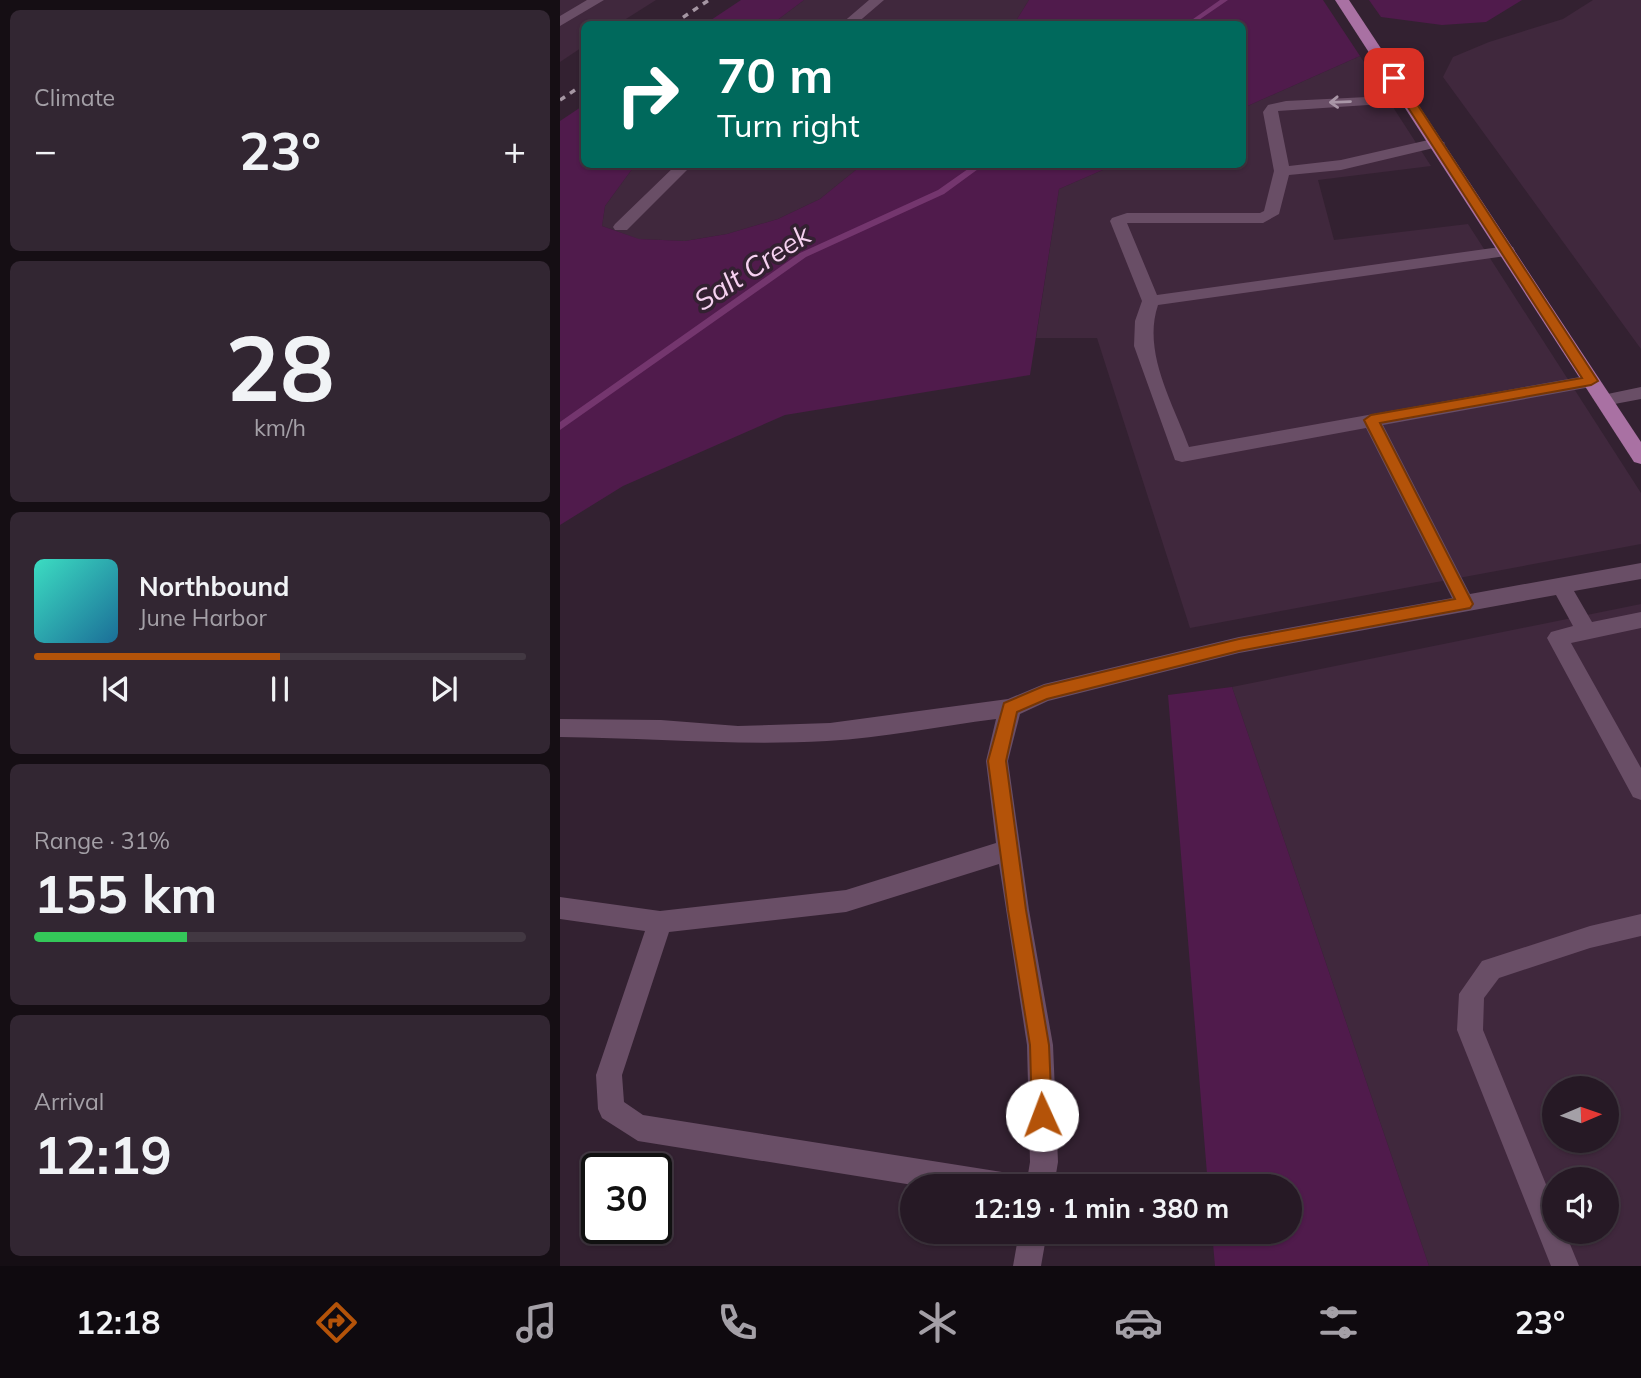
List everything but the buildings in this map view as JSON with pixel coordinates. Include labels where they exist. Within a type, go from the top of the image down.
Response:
[{"type":"main road","points":[[1342,0],[1641,457]]},
{"type":"street","points":[[560,22],[597,0]]},
{"type":"street","points":[[852,21],[877,0]]},
{"type":"street","points":[[1408,99],[1286,105],[1273,108],[1270,113],[1282,171],[1272,214],[1263,218],[1126,218],[1118,221],[1151,300],[1144,321],[1143,346],[1182,455],[1591,381]]},
{"type":"street","points":[[1282,171],[1318,170],[1350,165],[1437,143]]},
{"type":"street","points":[[621,227],[682,168]]},
{"type":"street","points":[[1151,300],[1507,251]]},
{"type":"street","points":[[1604,400],[1641,393]]},
{"type":"street","points":[[1371,420],[1465,604]]},
{"type":"street","points":[[560,728],[661,729],[738,735],[830,732],[1010,708],[1044,693],[1239,645],[1641,571]]},
{"type":"street","points":[[1561,586],[1587,631]]},
{"type":"street","points":[[1641,620],[1558,638],[1641,790]]},
{"type":"street","points":[[1010,708],[997,761],[1040,1045],[1044,1161],[1042,1174]]},
{"type":"street","points":[[560,908],[660,922],[846,901],[1009,850]]},
{"type":"street","points":[[660,922],[609,1076],[611,1110],[638,1128],[927,1174]]},
{"type":"street","points":[[1564,1266],[1470,1030],[1472,994],[1491,969],[1590,937],[1641,925]]},
{"type":"street","points":[[1027,1266],[1031,1244]]},
{"type":"shaded area","points":[[560,0],[656,0],[623,21],[581,21],[581,48],[560,62]]},
{"type":"shaded area","points":[[741,0],[804,0],[776,21],[710,21]]},
{"type":"shaded area","points":[[804,0],[1029,0],[1016,21],[776,21]]},
{"type":"shaded area","points":[[1029,0],[1323,0],[1360,56],[1246,107],[1246,21],[1016,21]]},
{"type":"shaded area","points":[[1369,0],[1522,0],[1486,22],[1442,25],[1381,17]]},
{"type":"shaded area","points":[[1593,0],[1641,0],[1641,349],[1443,77],[1453,57],[1489,42],[1563,19]]},
{"type":"shaded area","points":[[1360,56],[1431,166],[1318,180],[1334,240],[1468,224],[1641,493],[1641,544],[1190,628],[1097,338],[1036,338],[1059,189],[1107,168],[1246,168],[1246,107]]},
{"type":"shaded area","points":[[581,107],[581,168],[633,168],[605,206],[602,226],[639,239],[685,241],[727,234],[778,219],[820,199],[858,168],[1107,168],[1059,189],[1030,375],[785,415],[623,486],[560,525],[560,121]]},
{"type":"shaded area","points":[[633,168],[858,168],[820,199],[778,219],[727,234],[685,241],[638,239],[602,226],[605,206]]},
{"type":"shaded area","points":[[1641,604],[1641,1266],[1429,1266],[1232,687]]},
{"type":"shaded area","points":[[1232,687],[1429,1266],[1215,1266],[1213,1244],[1302,1244],[1302,1174],[1207,1174],[1168,695]]},
{"type":"waterway","name":"Salt Creek","points":[[1194,21],[1225,0]]},
{"type":"waterway","name":"Salt Creek","points":[[560,427],[803,255],[941,192],[975,168]]},
{"type":"railway","points":[[678,21],[709,0]]},
{"type":"railway","points":[[560,100],[581,86]]},
{"type":"route","points":[[1042,1115],[1040,1045],[1017,910],[997,761],[1010,708],[1044,693],[1239,645],[1465,604],[1371,420],[1591,381],[1394,78]]}]
